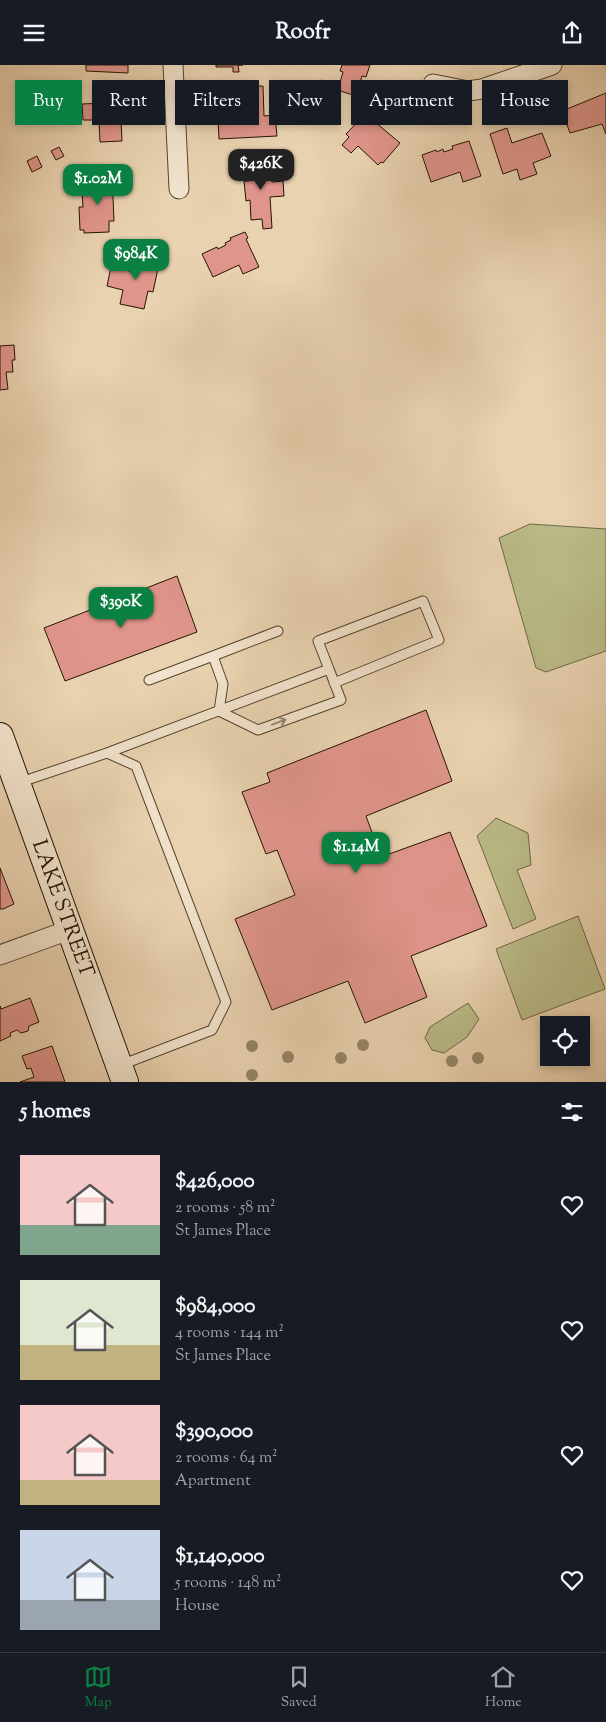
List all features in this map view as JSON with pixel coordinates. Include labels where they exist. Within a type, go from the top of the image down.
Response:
[{"type":"street","points":[[173,65],[180,189]]},
{"type":"street","points":[[472,90],[482,89],[552,65]]},
{"type":"street","name":"LAKE STREET","points":[[0,736],[122,1074]]},
{"type":"street","points":[[0,955],[69,930]]},
{"type":"lane","points":[[218,711],[258,730],[341,700],[334,683],[318,641],[423,601],[438,641],[334,683]]},
{"type":"lane","points":[[149,680],[278,631]]},
{"type":"lane","points":[[213,656],[223,683],[218,711]]},
{"type":"lane","points":[[17,783],[107,753],[329,669]]},
{"type":"lane","points":[[107,753],[136,765],[226,1002],[212,1030],[122,1074]]},
{"type":"green space","points":[[530,524],[606,529],[606,651],[546,672],[536,668],[499,538]]},
{"type":"green space","points":[[496,818],[528,833],[531,865],[517,870],[536,919],[513,929],[477,836]]},
{"type":"green space","points":[[578,916],[605,989],[522,1020],[496,949]]},
{"type":"green space","points":[[468,1003],[479,1019],[467,1037],[444,1053],[432,1050],[425,1038],[430,1027]]},
{"type":"building","points":[[86,65],[128,65],[128,73],[86,71]]},
{"type":"building","points":[[216,65],[238,65],[239,72],[233,72],[233,67],[216,67]]},
{"type":"building","points":[[342,65],[370,65],[366,77],[362,76],[361,80],[351,80],[351,94],[341,91],[343,72],[340,71]]},
{"type":"building","points":[[259,86],[263,86],[264,116],[269,116],[269,125],[276,125],[277,136],[219,139],[218,125],[259,125]]},
{"type":"building","points":[[606,93],[606,134],[602,124],[570,133],[567,125],[568,109]]},
{"type":"building","points":[[82,104],[92,104],[92,120],[83,120]]},
{"type":"building","points":[[99,125],[121,125],[122,141],[100,142]]},
{"type":"building","points":[[355,125],[379,125],[400,143],[383,163],[381,162],[378,165],[358,146],[351,153],[342,145],[349,137],[346,134]]},
{"type":"building","points":[[507,128],[512,143],[542,133],[551,156],[533,163],[537,174],[520,180],[517,169],[503,174],[490,134]]},
{"type":"building","points":[[469,141],[481,176],[463,182],[460,172],[431,182],[422,155],[443,149],[444,152],[453,149],[452,146]]},
{"type":"building","points":[[59,147],[64,156],[56,160],[51,151]]},
{"type":"building","points":[[37,156],[42,167],[32,172],[27,161]]},
{"type":"building","points":[[268,159],[268,179],[271,179],[272,182],[283,181],[284,196],[270,197],[272,228],[263,229],[262,219],[251,220],[250,200],[246,201],[244,181],[249,181],[247,161]]},
{"type":"building","points":[[73,172],[80,174],[78,184],[70,181]]},
{"type":"building","points":[[112,174],[114,221],[109,221],[109,232],[84,233],[84,230],[80,230],[79,207],[83,207],[82,191],[92,190],[92,175]]},
{"type":"building","points":[[245,232],[248,238],[246,239],[259,267],[243,274],[239,265],[213,277],[202,254],[226,245],[225,243],[231,240],[230,238]]},
{"type":"building","points":[[143,250],[161,254],[153,292],[148,291],[144,309],[120,304],[123,290],[107,286],[111,267],[138,273]]},
{"type":"building","points":[[14,345],[15,360],[12,360],[13,372],[6,372],[8,389],[0,390],[0,346]]},
{"type":"building","points":[[177,576],[197,632],[65,681],[44,628]]},
{"type":"building","points":[[426,710],[452,781],[366,816],[381,857],[450,832],[487,926],[411,956],[427,997],[365,1023],[348,981],[272,1010],[235,919],[295,895],[277,850],[266,854],[242,792],[270,782],[267,773]]},
{"type":"building","points":[[0,868],[14,904],[3,909],[0,909]]},
{"type":"building","points":[[30,998],[39,1022],[29,1026],[28,1031],[21,1033],[17,1030],[10,1033],[11,1036],[0,1041],[0,1006],[1,1009]]},
{"type":"building","points":[[52,1046],[65,1082],[20,1082],[34,1077],[31,1068],[27,1069],[22,1056]]}]
